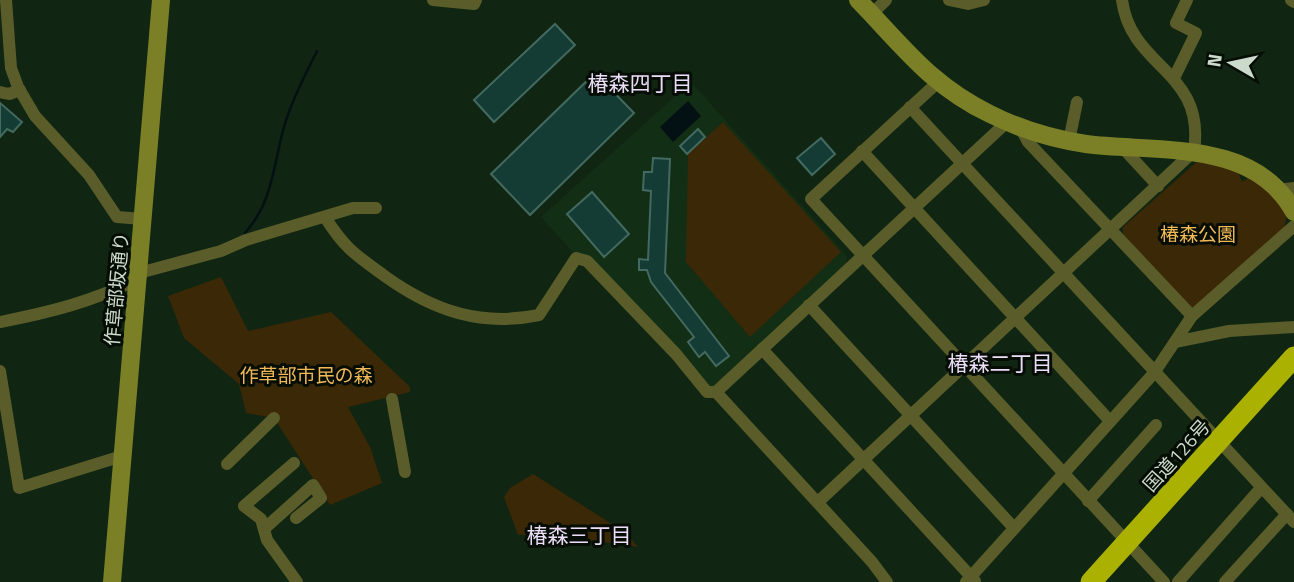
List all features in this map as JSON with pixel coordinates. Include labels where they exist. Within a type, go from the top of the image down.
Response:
[{"type":"highway","name":"国道126号","points":[[1104,582],[1131,546],[1294,358]]},
{"type":"highway","name":"国道126号","points":[[1222,444],[1294,373]]},
{"type":"highway","name":"国道126号","points":[[1091,582],[1131,546]]},
{"type":"street","name":"作草部坂通り","points":[[112,582],[161,0]]},
{"type":"street","points":[[433,0],[474,4],[476,0]]},
{"type":"street","points":[[858,0],[937,83],[1014,125],[1069,141],[1194,151],[1223,158],[1286,189],[1294,212]]},
{"type":"street","points":[[872,14],[886,0]]},
{"type":"street","points":[[948,0],[968,4],[984,0]]},
{"type":"street","points":[[1174,78],[1196,33],[1176,23],[1187,0]]},
{"type":"street","points":[[818,502],[1194,151],[1197,135],[1191,103],[1174,78],[1140,46],[1120,1]]},
{"type":"street","points":[[6,3],[11,68],[35,116],[89,175],[117,217],[144,219]]},
{"type":"street","points":[[937,83],[811,199],[1164,582]]},
{"type":"street","points":[[0,92],[9,94],[20,90]]},
{"type":"street","points":[[1069,141],[1077,102]]},
{"type":"street","points":[[910,107],[1290,518],[1225,582]]},
{"type":"street","points":[[325,217],[343,246],[410,294],[447,312],[468,317],[505,320],[539,315],[576,258],[587,261],[676,354],[707,392],[716,392],[961,162],[1014,125]]},
{"type":"street","points":[[1014,125],[1192,316]]},
{"type":"street","points":[[1122,147],[1158,186]]},
{"type":"street","points":[[862,151],[1110,422]]},
{"type":"street","points":[[0,322],[68,308],[98,298],[139,276],[221,251],[246,240],[353,208],[376,208]]},
{"type":"street","points":[[762,349],[970,580],[1154,373],[1192,316],[1294,226]]},
{"type":"street","points":[[809,305],[1014,528]]},
{"type":"street","points":[[1175,342],[1229,331],[1294,327]]},
{"type":"street","points":[[0,371],[19,488],[122,456]]},
{"type":"street","points":[[716,392],[818,502],[887,582]]},
{"type":"street","points":[[392,399],[405,472]]},
{"type":"street","points":[[227,464],[274,418]]},
{"type":"street","points":[[1088,501],[1156,425]]},
{"type":"street","points":[[294,463],[244,506],[261,519],[267,540],[297,582]]},
{"type":"street","points":[[264,529],[313,485],[321,498],[296,518]]},
{"type":"street","points":[[1178,582],[1261,488]]},
{"type":"shaded area","points":[[691,82],[847,256],[846,265],[714,387],[708,386],[591,261],[572,251],[541,217]]},
{"type":"shaded area","points":[[688,101],[701,116],[673,142],[660,127]]},
{"type":"green space","points":[[723,122],[841,252],[750,337],[686,262],[688,154]]},
{"type":"green space","name":"椿森公園","points":[[1199,160],[1238,172],[1242,182],[1248,178],[1269,189],[1287,214],[1284,229],[1200,307],[1189,307],[1123,234],[1123,227]]},
{"type":"green space","name":"作草部市民の森","points":[[221,277],[248,331],[331,312],[410,387],[410,392],[348,407],[370,447],[382,483],[330,505],[274,418],[246,413],[239,384],[184,338],[168,296]]},
{"type":"green space","points":[[533,474],[626,533],[638,547],[548,534],[518,535],[504,497],[510,488]]},
{"type":"building","points":[[555,24],[575,45],[494,122],[474,100]]},
{"type":"building","points":[[595,73],[634,113],[530,215],[491,174]]},
{"type":"building","points":[[0,103],[22,122],[13,132],[7,129],[0,137]]},
{"type":"building","points":[[698,129],[705,137],[687,154],[680,146]]},
{"type":"building","points":[[821,138],[835,154],[812,175],[797,158]]},
{"type":"building","points":[[653,158],[670,159],[665,273],[729,356],[716,366],[705,352],[699,357],[688,342],[694,337],[651,282],[647,270],[639,270],[639,259],[648,260],[651,191],[643,190],[644,172],[652,172]]},
{"type":"building","points":[[592,192],[629,234],[604,257],[567,214]]},
{"type":"waterway","points":[[245,233],[265,202],[286,119],[317,51]]},
{"type":"district","name":"椿森四丁目","points":[[640,83]]},
{"type":"district","name":"椿森二丁目","points":[[1000,363]]},
{"type":"district","name":"椿森三丁目","points":[[579,535]]}]
